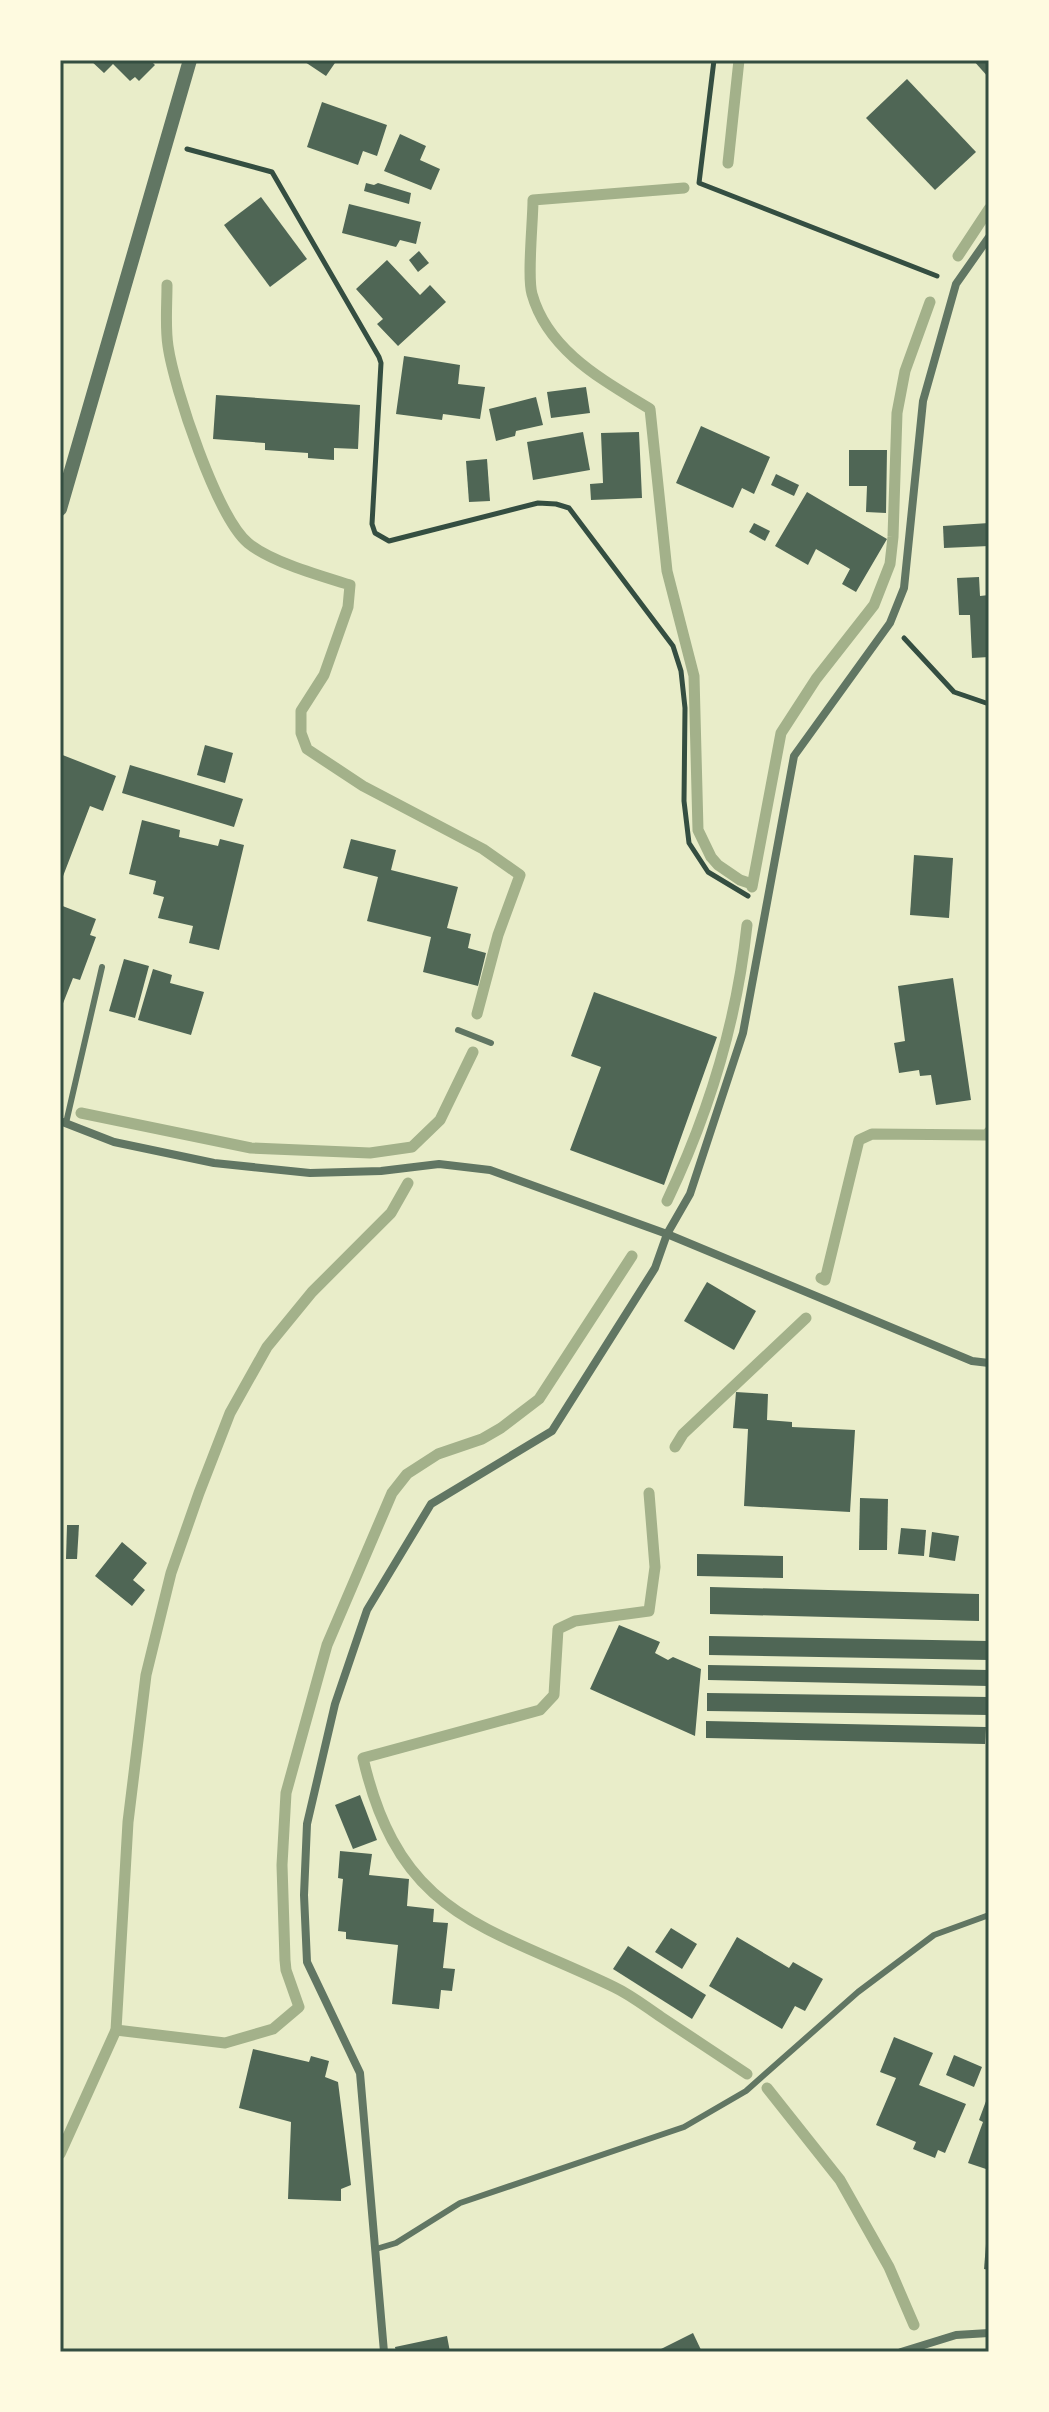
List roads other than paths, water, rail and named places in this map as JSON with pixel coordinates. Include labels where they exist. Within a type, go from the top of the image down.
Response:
[{"type":"street","points":[[60,509],[190,60]]},
{"type":"street","points":[[384,2352],[360,2073],[307,1962],[304,1895],[307,1824],[335,1704],[367,1610],[431,1504],[552,1431],[655,1268],[667,1234],[690,1194],[743,1033],[794,756],[850,674],[890,623],[904,588],[923,401],[956,284],[989,237]]},
{"type":"street","points":[[63,1122],[114,1142],[214,1163],[310,1173],[381,1171],[439,1164],[490,1170],[667,1234],[972,1361],[989,1363]]},
{"type":"street","points":[[901,2352],[956,2335],[989,2333]]},
{"type":"lane","points":[[63,1122],[102,967]]},
{"type":"lane","points":[[458,1030],[491,1043]]},
{"type":"lane","points":[[376,2249],[396,2243],[460,2203],[684,2127],[746,2091],[858,1992],[934,1935],[989,1915]]},
{"type":"waterway","points":[[728,163],[739,60]]},
{"type":"waterway","points":[[684,188],[533,200],[531,286],[540,314],[564,348],[596,375],[650,409],[667,571],[694,676],[698,830],[718,865],[752,884]]},
{"type":"waterway","points":[[958,256],[989,209]]},
{"type":"waterway","points":[[167,285],[167,339],[179,391],[211,480],[236,529],[248,543],[270,556],[350,585],[348,607],[324,675],[301,711],[301,733],[307,749],[363,786],[483,849],[520,875],[498,935],[477,1014]]},
{"type":"waterway","points":[[752,887],[781,733],[816,679],[874,605],[890,564],[897,413],[905,371],[930,302]]},
{"type":"waterway","points":[[667,1201],[695,1135],[719,1066],[736,996],[747,925]]},
{"type":"waterway","points":[[81,1113],[251,1148],[370,1153],[412,1147],[440,1120],[473,1052]]},
{"type":"waterway","points":[[821,1278],[825,1280],[859,1140],[872,1134],[987,1135],[989,1132]]},
{"type":"waterway","points":[[60,2154],[116,2030],[128,1822],[146,1675],[171,1573],[199,1493],[230,1413],[267,1347],[312,1292],[391,1213],[408,1183]]},
{"type":"waterway","points":[[116,2030],[225,2043],[273,2029],[299,2007],[285,1960],[282,1865],[286,1793],[327,1645],[392,1493],[407,1474],[438,1454],[482,1439],[539,1399],[632,1256]]},
{"type":"waterway","points":[[675,1447],[683,1434],[806,1318]]},
{"type":"waterway","points":[[649,1493],[655,1567],[649,1611],[575,1621],[558,1629],[554,1695],[540,1710],[363,1758],[379,1811],[400,1853],[425,1884],[454,1909],[526,1948],[620,1990],[747,2074]]},
{"type":"waterway","points":[[767,2088],[840,2180],[889,2267],[914,2325]]}]
